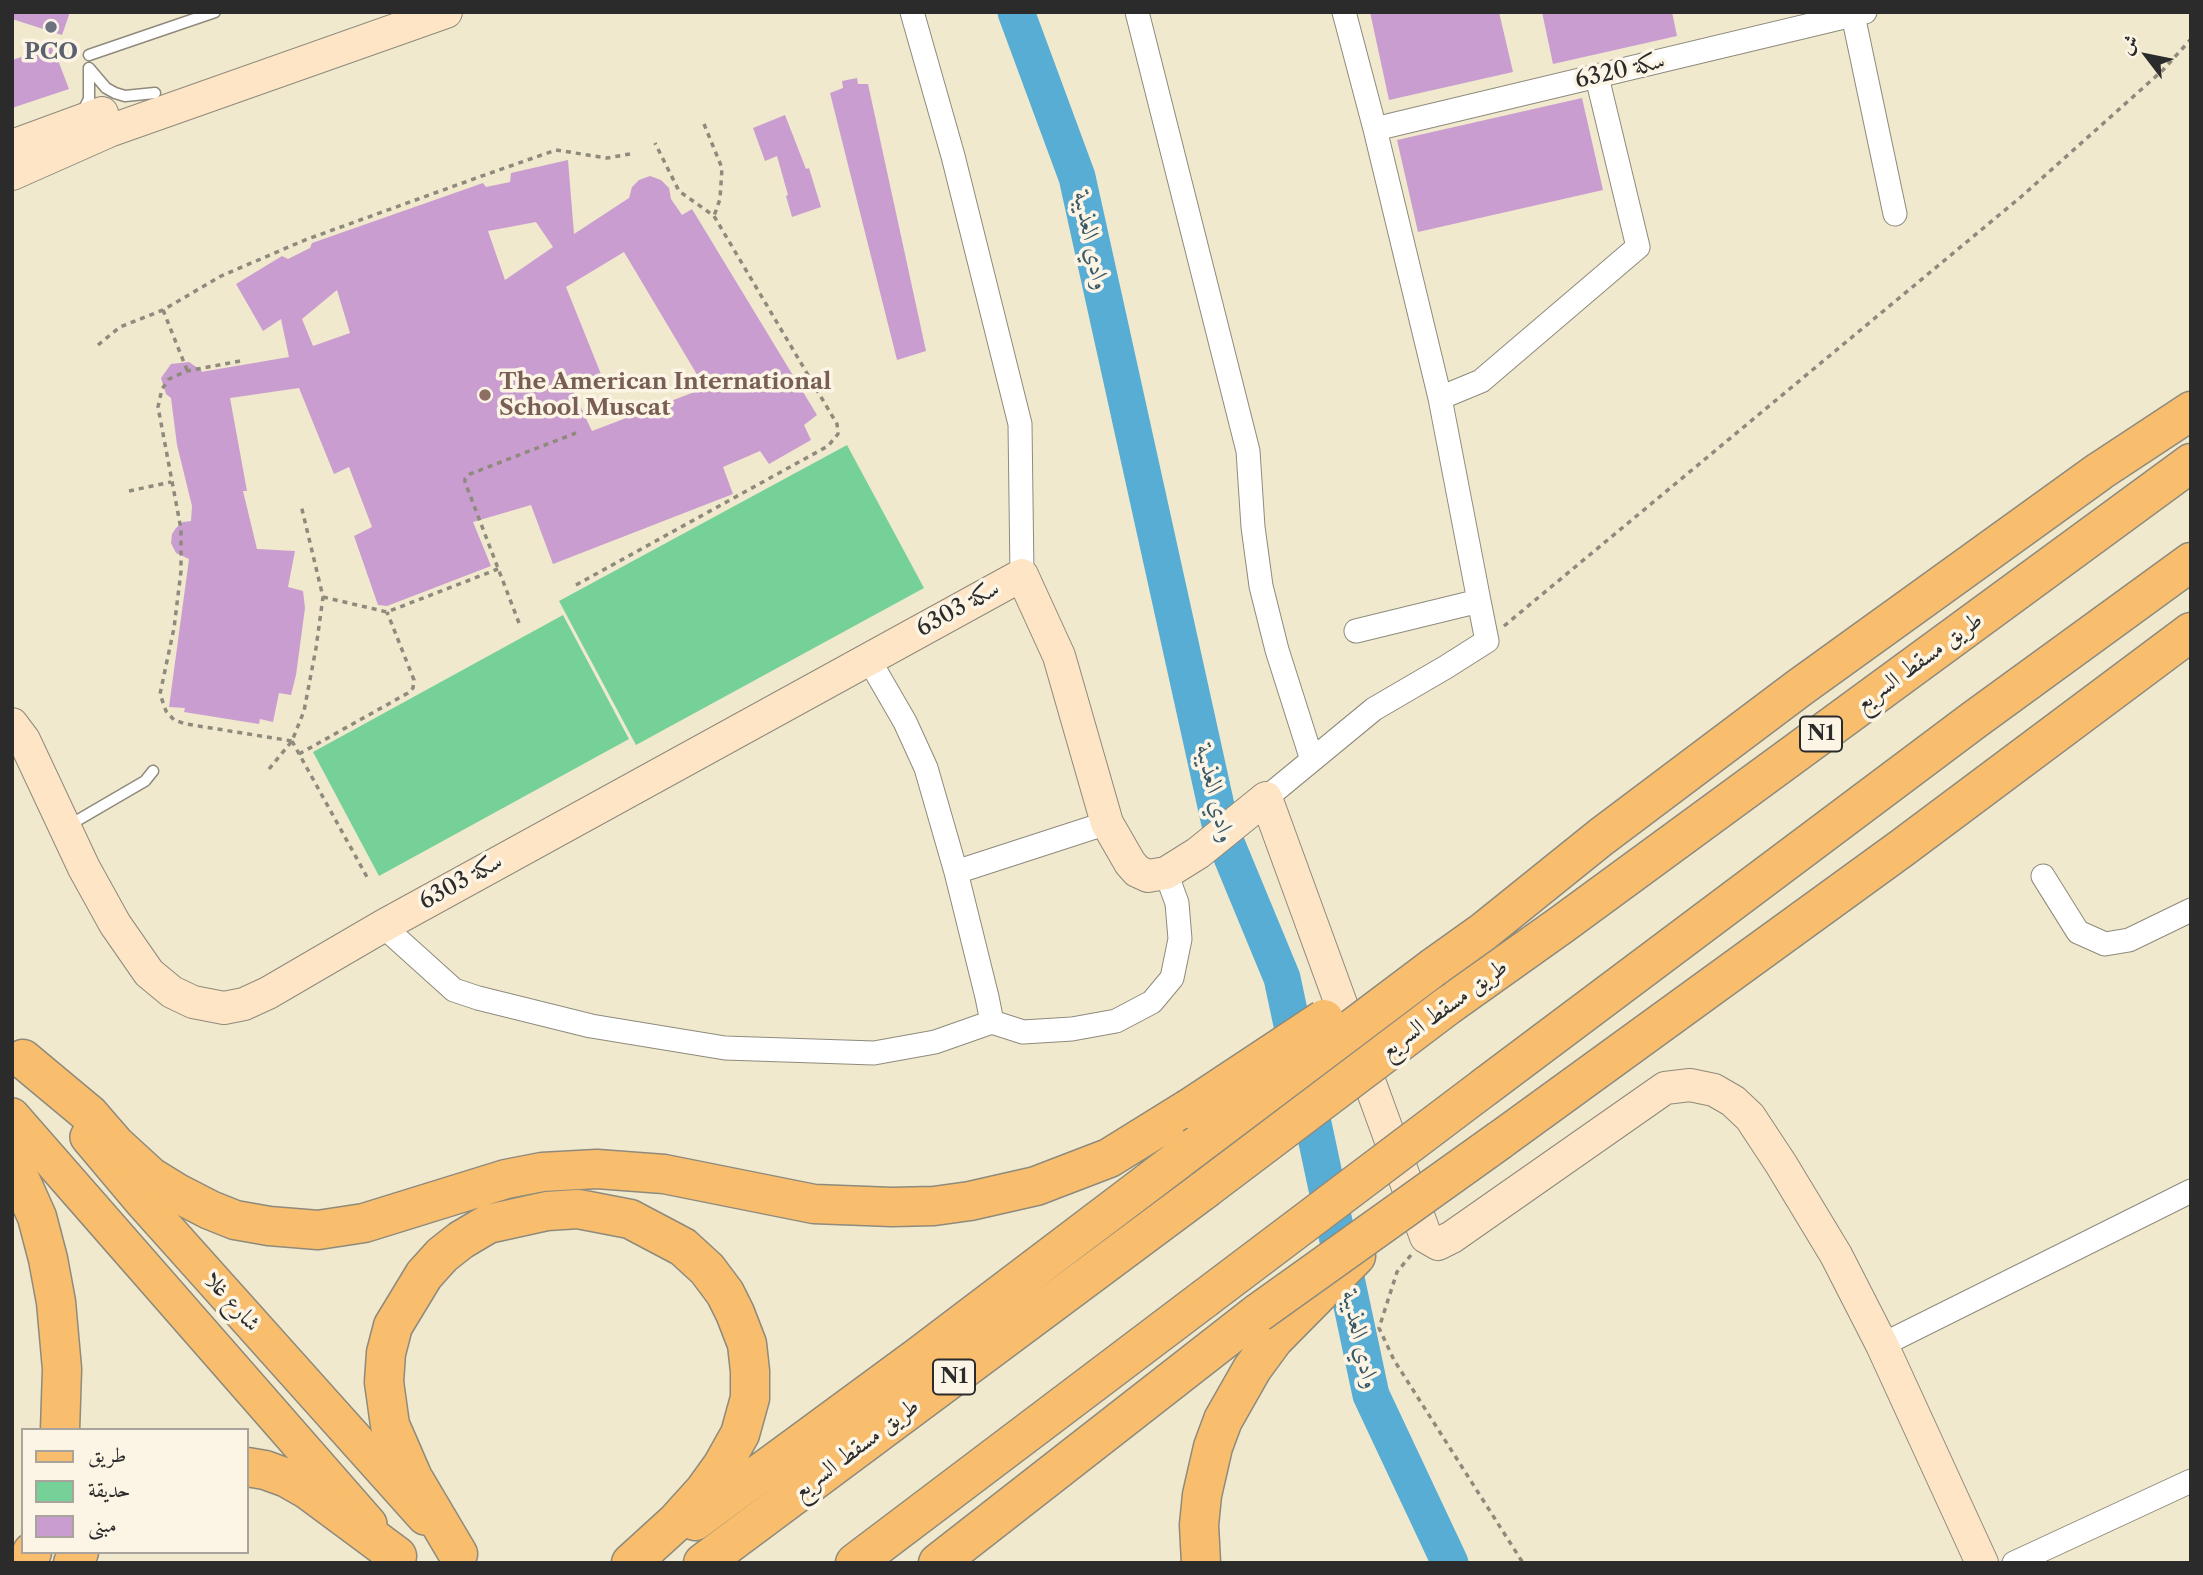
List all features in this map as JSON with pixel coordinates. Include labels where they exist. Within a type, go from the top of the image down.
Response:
[{"type":"highway","points":[[638,1563],[918,1357],[1195,1147],[1430,960],[1972,562],[2100,471],[2191,411]]},
{"type":"highway","name":"طريق مسقط السريع","points":[[703,1563],[1450,1004],[2191,463]]},
{"type":"highway","points":[[855,1563],[1486,1086],[1952,737],[2191,562]]},
{"type":"highway","points":[[938,1563],[1266,1326],[1395,1215],[1902,848],[2191,632]]},
{"type":"highway","points":[[18,1052],[89,1114],[115,1144],[150,1177],[209,1210],[235,1220],[269,1226],[309,1230],[340,1228],[506,1179],[542,1172],[597,1169],[664,1174],[814,1204],[933,1206],[970,1201],[1036,1186],[1109,1158],[1430,960]]},
{"type":"highway","points":[[12,1161],[37,1217],[56,1302],[62,1369],[60,1428]]},
{"type":"highway","points":[[462,1558],[413,1478],[390,1425],[384,1382],[386,1353],[393,1326],[424,1275],[442,1255],[461,1240],[488,1224],[547,1210],[578,1209],[630,1219],[683,1247],[707,1269],[725,1293],[747,1343],[750,1398],[740,1434],[722,1466],[704,1490],[676,1521],[631,1563]]},
{"type":"highway","points":[[1201,1563],[1199,1525],[1202,1495],[1213,1447],[1235,1397],[1252,1369],[1266,1326]]},
{"type":"highway","points":[[248,1467],[276,1474],[298,1484],[336,1509],[400,1559]]},
{"type":"main road","name":"شارع غلا","points":[[18,1052],[141,1200],[462,1558]]},
{"type":"main road","name":"شارع غلا","points":[[12,1116],[400,1559]]},
{"type":"street","points":[[12,146],[387,12]]},
{"type":"street","points":[[12,174],[109,131],[446,12]]},
{"type":"street","points":[[912,12],[953,156],[1020,424],[1022,575],[1059,656],[1107,823],[1130,863],[1137,871],[1148,876],[1166,873],[1198,853],[1374,709],[1487,640],[1440,398],[1344,12]]},
{"type":"street","points":[[1137,12],[1248,452],[1253,527],[1261,586],[1277,650],[1312,760]]},
{"type":"street","points":[[1859,14],[1895,214]]},
{"type":"street","name":"سكة 6320","points":[[1375,129],[1859,14]]},
{"type":"street","points":[[1440,398],[1481,381],[1638,247],[1597,77]]},
{"type":"street","name":"سكة 6303","points":[[12,724],[24,740],[64,828],[115,924],[149,973],[172,992],[193,1002],[224,1008],[244,1004],[268,993],[383,926],[1022,575]]},
{"type":"street","points":[[1356,631],[1479,601]]},
{"type":"street","points":[[2147,664],[2191,655]]},
{"type":"street","points":[[868,658],[905,722],[926,768],[956,872],[992,1022]]},
{"type":"street","points":[[1266,798],[1426,1237],[1438,1244],[1452,1237],[1665,1088],[1690,1085],[1714,1090],[1733,1101],[1750,1117],[1782,1164],[1836,1255],[1882,1345],[1982,1563]]},
{"type":"street","points":[[956,872],[1107,823]]},
{"type":"street","points":[[383,926],[454,990],[478,998],[591,1026],[725,1048],[874,1052],[935,1042],[992,1022],[1023,1032],[1072,1029],[1116,1021],[1152,1002],[1172,978],[1180,939],[1177,903],[1166,873]]},
{"type":"street","points":[[2043,876],[2078,932],[2105,944],[2129,940],[2191,910]]},
{"type":"street","points":[[1882,1345],[2191,1191]]},
{"type":"street","points":[[2014,1563],[2191,1481]]},
{"type":"lane","points":[[89,55],[215,12]]},
{"type":"lane","points":[[68,126],[82,113],[89,99],[89,68],[106,88],[115,93],[125,96],[155,93]]},
{"type":"lane","points":[[64,828],[145,780],[153,771]]},
{"type":"path","points":[[1487,640],[2022,196],[2163,71],[2191,39]]},
{"type":"path","points":[[704,124],[722,168],[720,199],[714,216]]},
{"type":"path","points":[[576,585],[828,446],[838,434],[837,424],[714,216],[679,191],[655,143]]},
{"type":"path","points":[[98,345],[120,327],[163,310],[221,276],[305,240],[556,150],[607,158],[630,154]]},
{"type":"path","points":[[163,310],[187,371]]},
{"type":"path","points":[[240,361],[187,371],[169,379],[162,389],[158,407],[180,529],[181,571],[174,628],[160,694],[166,711],[174,720],[292,741]]},
{"type":"path","points":[[519,623],[465,479],[470,474],[576,433]]},
{"type":"path","points":[[129,491],[171,482]]},
{"type":"path","points":[[269,769],[292,741],[304,711],[323,597],[301,505]]},
{"type":"path","points":[[323,597],[387,612],[498,569]]},
{"type":"path","points":[[299,754],[413,688],[414,680],[387,612]]},
{"type":"path","points":[[292,741],[367,877]]},
{"type":"path","points":[[1426,1237],[1397,1272],[1378,1328],[1394,1360],[1523,1563]]},
{"type":"green space","points":[[847,445],[924,588],[636,745],[559,601]]},
{"type":"green space","points":[[563,615],[629,739],[379,876],[313,752]]},
{"type":"building","name":"PCO","points":[[12,12],[70,12],[62,35],[12,19]]},
{"type":"building","points":[[1370,12],[1499,12],[1513,72],[1389,100]]},
{"type":"building","points":[[1542,12],[1672,12],[1677,36],[1553,64]]},
{"type":"building","points":[[53,47],[69,89],[12,108],[12,60]]},
{"type":"building","points":[[857,78],[858,84],[868,84],[926,351],[897,360],[830,93],[843,88],[842,81]]},
{"type":"building","points":[[1582,98],[1603,190],[1418,232],[1397,140]]},
{"type":"building","points":[[785,115],[806,169],[809,168],[821,207],[792,217],[777,156],[765,161],[753,128]]},
{"type":"building","points":[[568,160],[574,234],[629,198],[632,187],[639,180],[650,176],[661,180],[669,188],[671,199],[682,215],[692,209],[817,415],[804,425],[811,440],[769,464],[760,451],[723,467],[733,494],[553,564],[531,505],[473,522],[491,566],[387,606],[378,605],[354,536],[372,527],[349,467],[334,474],[299,388],[230,398],[247,491],[243,491],[257,549],[295,551],[288,587],[303,591],[305,608],[296,675],[291,695],[279,693],[273,722],[260,719],[259,724],[184,712],[185,708],[169,707],[189,559],[176,553],[171,543],[172,534],[183,522],[191,521],[192,506],[177,445],[171,398],[166,394],[161,378],[171,364],[189,362],[201,372],[289,357],[281,319],[263,331],[236,284],[282,256],[288,259],[310,248],[312,243],[483,183],[486,187],[510,182],[511,173]],"holes":[[[536,222],[553,247],[505,280],[488,231]],[[624,252],[705,388],[592,431],[573,391],[603,379],[566,287]],[[337,290],[350,333],[313,346],[302,319]]]},
{"type":"waterway","name":"وادي العذيبة","points":[[1016,12],[1077,177],[1222,833],[1282,978],[1371,1395],[1450,1563]]},
{"type":"place","name":"PCO","points":[[51,27]]},
{"type":"place","name":"The American International School Muscat","points":[[485,395]]}]
